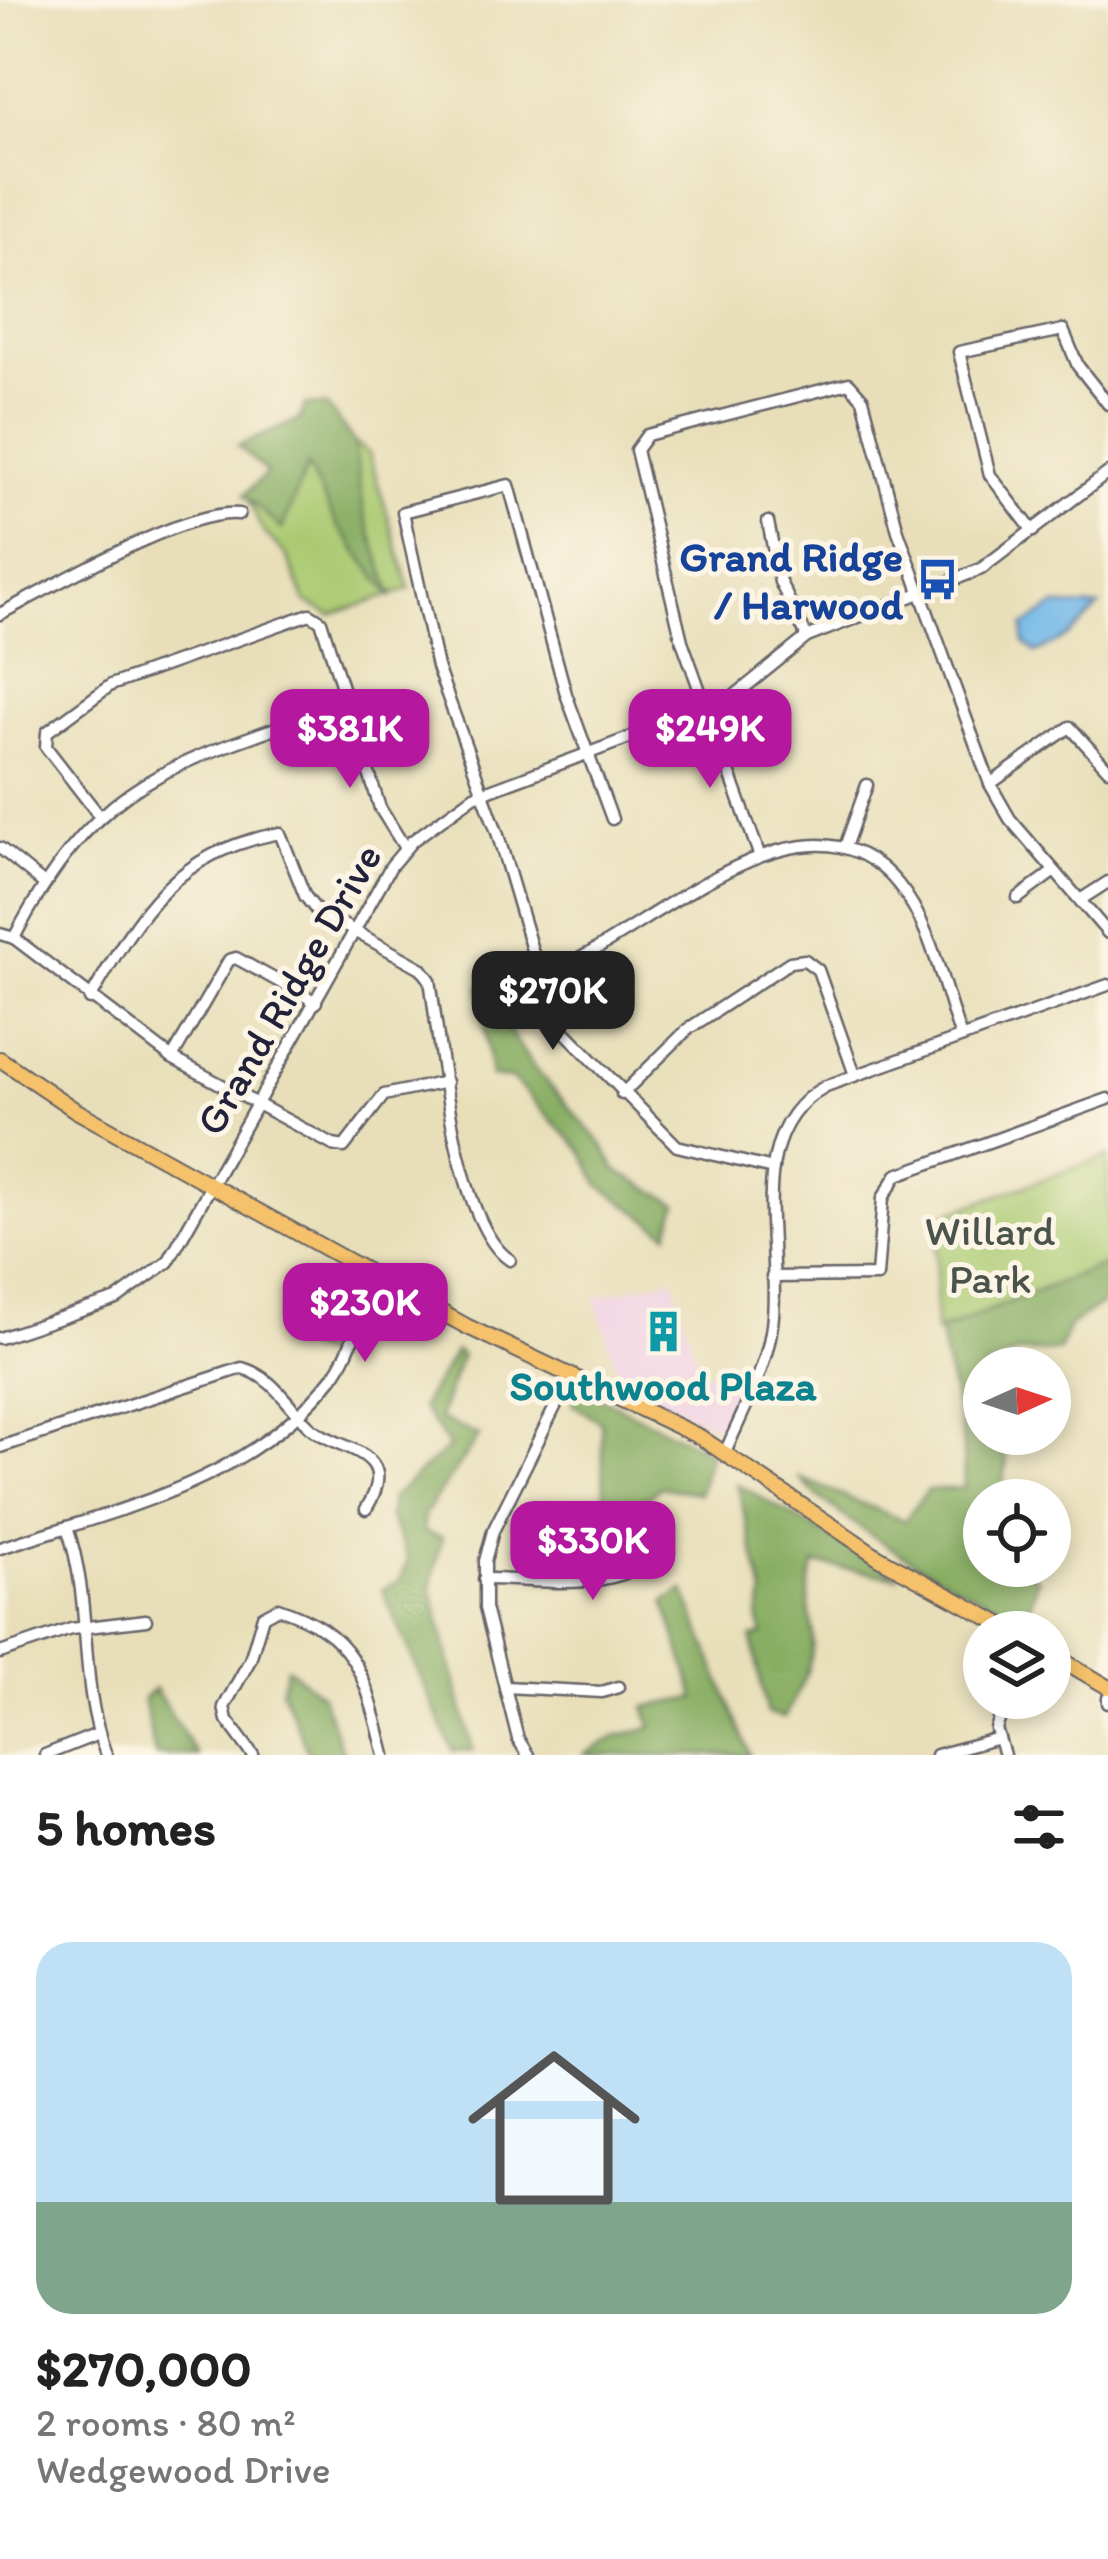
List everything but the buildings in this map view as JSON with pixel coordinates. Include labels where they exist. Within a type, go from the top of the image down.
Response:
[{"type":"main road","points":[[0,1059],[75,1110],[377,1276],[569,1378],[664,1419],[724,1453],[880,1558],[977,1611]]},
{"type":"main road","points":[[1071,1665],[1108,1687]]},
{"type":"street","points":[[1033,530],[990,475],[959,352],[1064,330],[1078,366],[1108,404]]},
{"type":"street","points":[[759,854],[682,641],[636,449],[647,434],[841,384],[856,386],[922,594],[990,784],[1010,819],[1108,933]]},
{"type":"street","name":"Grand Ridge Drive","points":[[0,1338],[143,1285],[168,1262],[405,848],[456,805],[740,695],[807,637],[981,569],[1108,473]]},
{"type":"street","points":[[612,819],[587,754],[509,484],[403,512],[437,667],[483,793],[540,977],[564,1030],[677,1146],[773,1169]]},
{"type":"street","points":[[0,614],[102,560],[211,516],[239,514]]},
{"type":"street","points":[[767,521],[780,583],[807,637]]},
{"type":"street","points":[[98,814],[44,741],[56,723],[111,685],[310,614],[321,621],[380,808],[405,848]]},
{"type":"street","points":[[14,938],[43,883],[98,814],[160,772],[346,703]]},
{"type":"street","points":[[990,784],[1070,727],[1108,769]]},
{"type":"street","points":[[845,847],[867,785]]},
{"type":"street","points":[[90,999],[151,899],[176,874],[206,857],[280,833],[287,841],[304,896],[316,910],[426,973],[458,1153],[483,1227],[493,1247],[510,1260]]},
{"type":"street","points":[[540,977],[577,963],[759,854],[800,844],[845,847],[880,866],[912,905],[961,1037]]},
{"type":"street","points":[[0,848],[43,883]]},
{"type":"street","points":[[1018,898],[1053,872]]},
{"type":"street","points":[[1080,900],[1108,882]]},
{"type":"street","points":[[0,934],[14,938],[172,1058],[344,1147],[384,1095],[446,1082]]},
{"type":"street","points":[[172,1058],[229,960],[236,958],[316,1002]]},
{"type":"street","points":[[622,1094],[688,1029],[790,962],[805,960],[818,970],[855,1075]]},
{"type":"street","points":[[724,1453],[769,1345],[773,1169],[788,1115],[812,1093],[855,1075],[1108,985]]},
{"type":"street","points":[[772,1277],[877,1276],[883,1198],[897,1175],[1108,1099]]},
{"type":"street","points":[[0,1548],[217,1475],[297,1412],[335,1374],[377,1276]]},
{"type":"street","points":[[0,1447],[231,1368],[253,1371],[315,1432],[352,1445],[369,1460],[376,1483],[366,1509]]},
{"type":"street","points":[[524,1754],[485,1608],[484,1579],[493,1531],[569,1378]]},
{"type":"street","points":[[67,1527],[82,1572],[87,1690],[106,1755]]},
{"type":"street","points":[[484,1579],[621,1578],[643,1568],[669,1543]]},
{"type":"street","points":[[253,1755],[227,1720],[224,1706],[250,1660],[263,1616],[278,1608],[320,1623],[356,1660],[385,1755]]},
{"type":"street","points":[[0,1653],[86,1626],[146,1620]]},
{"type":"street","points":[[505,1687],[602,1693],[618,1687]]},
{"type":"street","points":[[1003,1719],[999,1738],[1004,1755]]},
{"type":"street","points":[[45,1755],[98,1734]]},
{"type":"street","points":[[936,1755],[999,1738]]},
{"type":"shaded area","points":[[673,1278],[698,1366],[738,1392],[723,1430],[621,1381],[595,1298]]},
{"type":"green space","points":[[305,405],[327,406],[354,442],[364,513],[393,598],[337,525],[307,466],[282,529],[244,495],[267,473],[238,446],[299,420]]},
{"type":"green space","points":[[354,442],[369,454],[410,589],[331,615],[306,602],[287,556],[262,530],[248,499],[282,528],[306,464],[363,513]]},
{"type":"green space","points":[[480,985],[533,1067],[602,1144],[617,1171],[678,1204],[668,1233],[599,1185],[583,1152],[512,1079],[491,1077]]},
{"type":"green space","name":"Willard Park","points":[[1108,1156],[1108,1263],[935,1332],[937,1217]]},
{"type":"green space","points":[[1108,1263],[1108,1300],[1069,1326],[1061,1347],[963,1347],[963,1442],[939,1331]]},
{"type":"green space","points":[[299,1305],[341,1322],[327,1357],[285,1340]]},
{"type":"green space","points":[[455,1351],[461,1355],[439,1419],[479,1436],[424,1515],[424,1532],[442,1537],[431,1588],[473,1750],[453,1751],[382,1589],[400,1581],[408,1559],[389,1517],[391,1498],[449,1447],[421,1407]]},
{"type":"green space","points":[[582,1388],[710,1452],[699,1493],[660,1487],[617,1521],[544,1536],[544,1521],[605,1510],[601,1422],[572,1404]]},
{"type":"green space","points":[[963,1455],[1005,1455],[1004,1479],[964,1479]]},
{"type":"green space","points":[[800,1478],[904,1521],[927,1490],[963,1488],[963,1587],[1035,1587],[1029,1611],[979,1596],[908,1558],[841,1514]]},
{"type":"green space","points":[[737,1484],[900,1577],[815,1564],[809,1594],[811,1659],[784,1718],[767,1714],[752,1638],[763,1635],[758,1618],[764,1594]]},
{"type":"green space","points":[[684,1590],[750,1755],[582,1755],[618,1736],[652,1727],[645,1707],[696,1698],[665,1602]]},
{"type":"green space","points":[[287,1667],[321,1695],[344,1755],[309,1755],[281,1688]]},
{"type":"green space","points":[[155,1689],[197,1755],[155,1755],[143,1699]]},
{"type":"water","points":[[1055,606],[1099,607],[1069,636],[1036,653],[1024,642],[1024,626]]},
{"type":"place","name":"Grand Ridge / Harwood","points":[[937,580]]},
{"type":"place","name":"Southwood Plaza","points":[[663,1331]]}]
